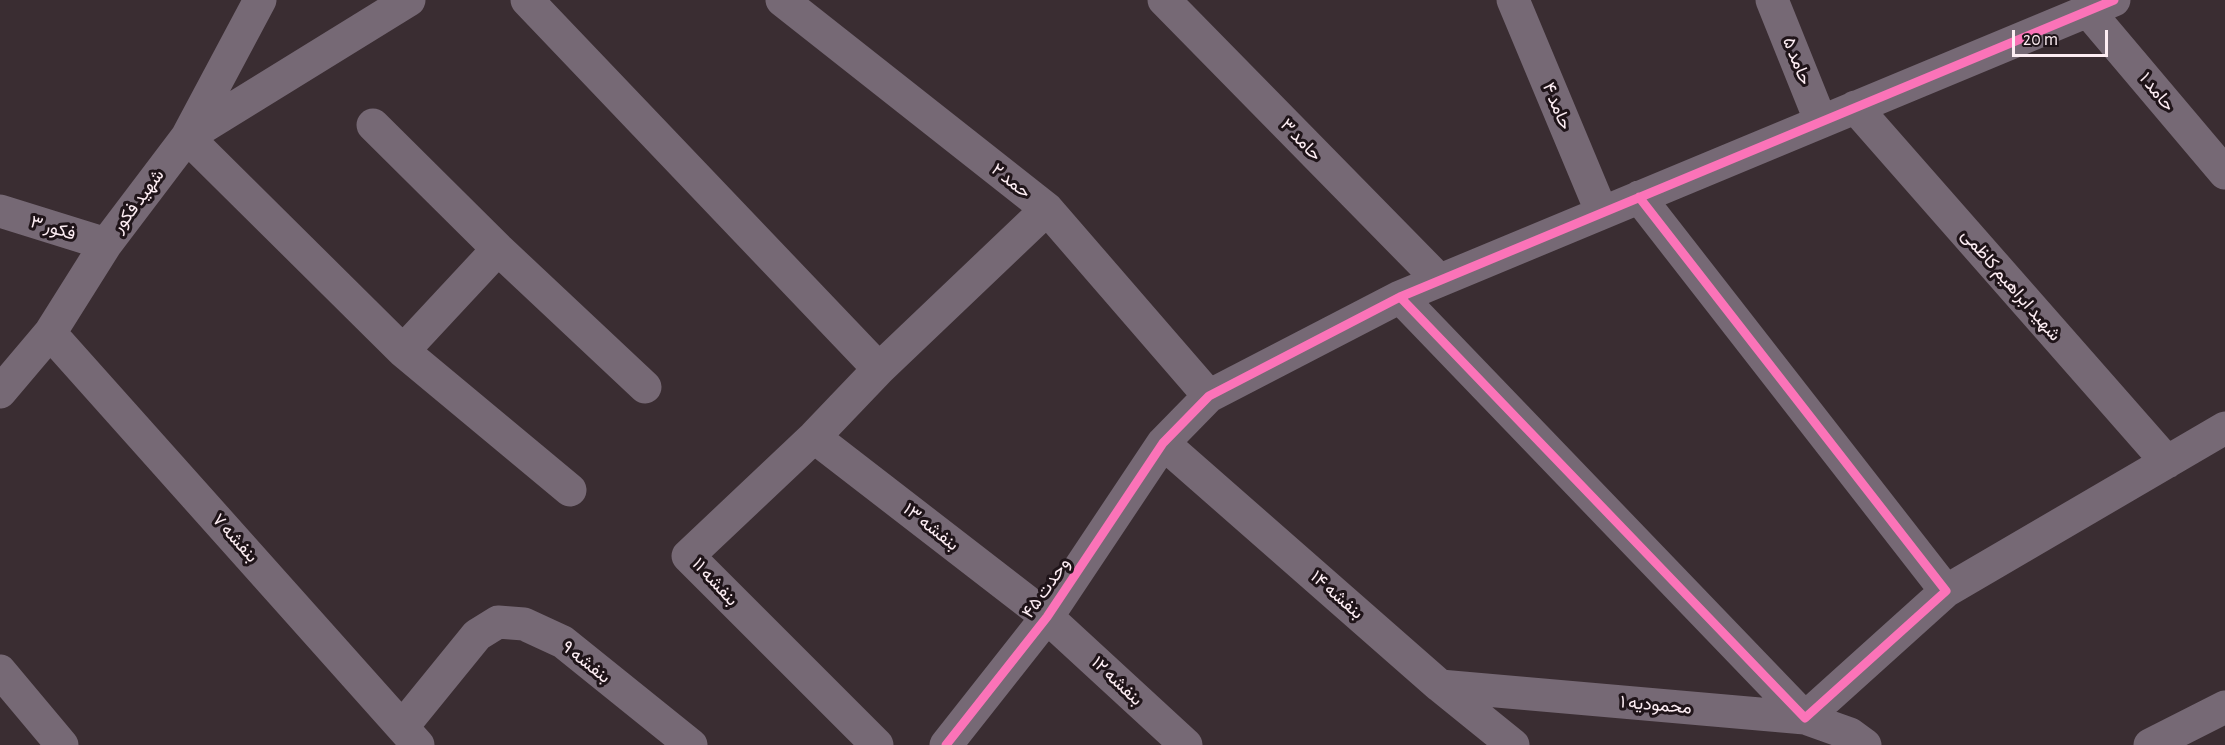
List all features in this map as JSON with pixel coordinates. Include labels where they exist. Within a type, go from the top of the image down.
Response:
[{"type":"street","name":"شهید فکور","points":[[0,392],[50,333],[106,244],[187,137],[260,0]]},
{"type":"street","points":[[409,0],[187,137],[403,351],[570,490]]},
{"type":"street","points":[[527,0],[879,369]]},
{"type":"street","name":"حمد ۲","points":[[782,0],[1047,209],[1209,396]]},
{"type":"street","name":"حامد ۳","points":[[1164,0],[1439,280]]},
{"type":"street","name":"حامد ۴","points":[[1513,0],[1602,213]]},
{"type":"street","name":"حامد ۵","points":[[1772,0],[1821,122]]},
{"type":"street","name":"وحدت ۴۵","points":[[946,745],[1047,617],[1163,443],[1209,396],[1400,297],[1821,122],[2048,12],[2101,5]]},
{"type":"street","name":"حامد ۱","points":[[2101,5],[2225,174]]},
{"type":"street","name":"شهید ابراهیم کاظمی","points":[[1855,107],[2167,462]]},
{"type":"street","points":[[373,125],[498,249],[645,387]]},
{"type":"street","points":[[1639,197],[1946,591]]},
{"type":"street","name":"بنفشه ۱۱","points":[[877,745],[688,556],[814,437],[879,369],[1047,209]]},
{"type":"street","name":"فکور ۳","points":[[0,211],[106,244]]},
{"type":"street","points":[[403,351],[498,249]]},
{"type":"street","points":[[1400,297],[1805,718],[1946,591],[2225,428]]},
{"type":"street","name":"بنفشه ۷","points":[[50,333],[411,736]]},
{"type":"street","name":"بنفشه ۱۳","points":[[814,437],[1047,617]]},
{"type":"street","name":"بنفشه ۱۴","points":[[1163,443],[1440,686],[1513,745]]},
{"type":"street","name":"بنفشه ۱۲","points":[[1047,617],[1186,745]]},
{"type":"street","name":"بنفشه ۹","points":[[411,736],[477,635],[498,622],[524,624],[563,642],[691,745]]},
{"type":"street","points":[[0,671],[62,745]]},
{"type":"street","name":"محمودیه ۱","points":[[1440,686],[1805,718],[1850,734],[1865,745]]},
{"type":"street","points":[[2150,745],[2225,707]]},
{"type":"cycle path","points":[[946,745],[1047,617],[1163,443],[1209,396],[1400,297],[2114,0]]},
{"type":"cycle path","points":[[1400,297],[1805,718],[1946,591],[1639,197]]}]
